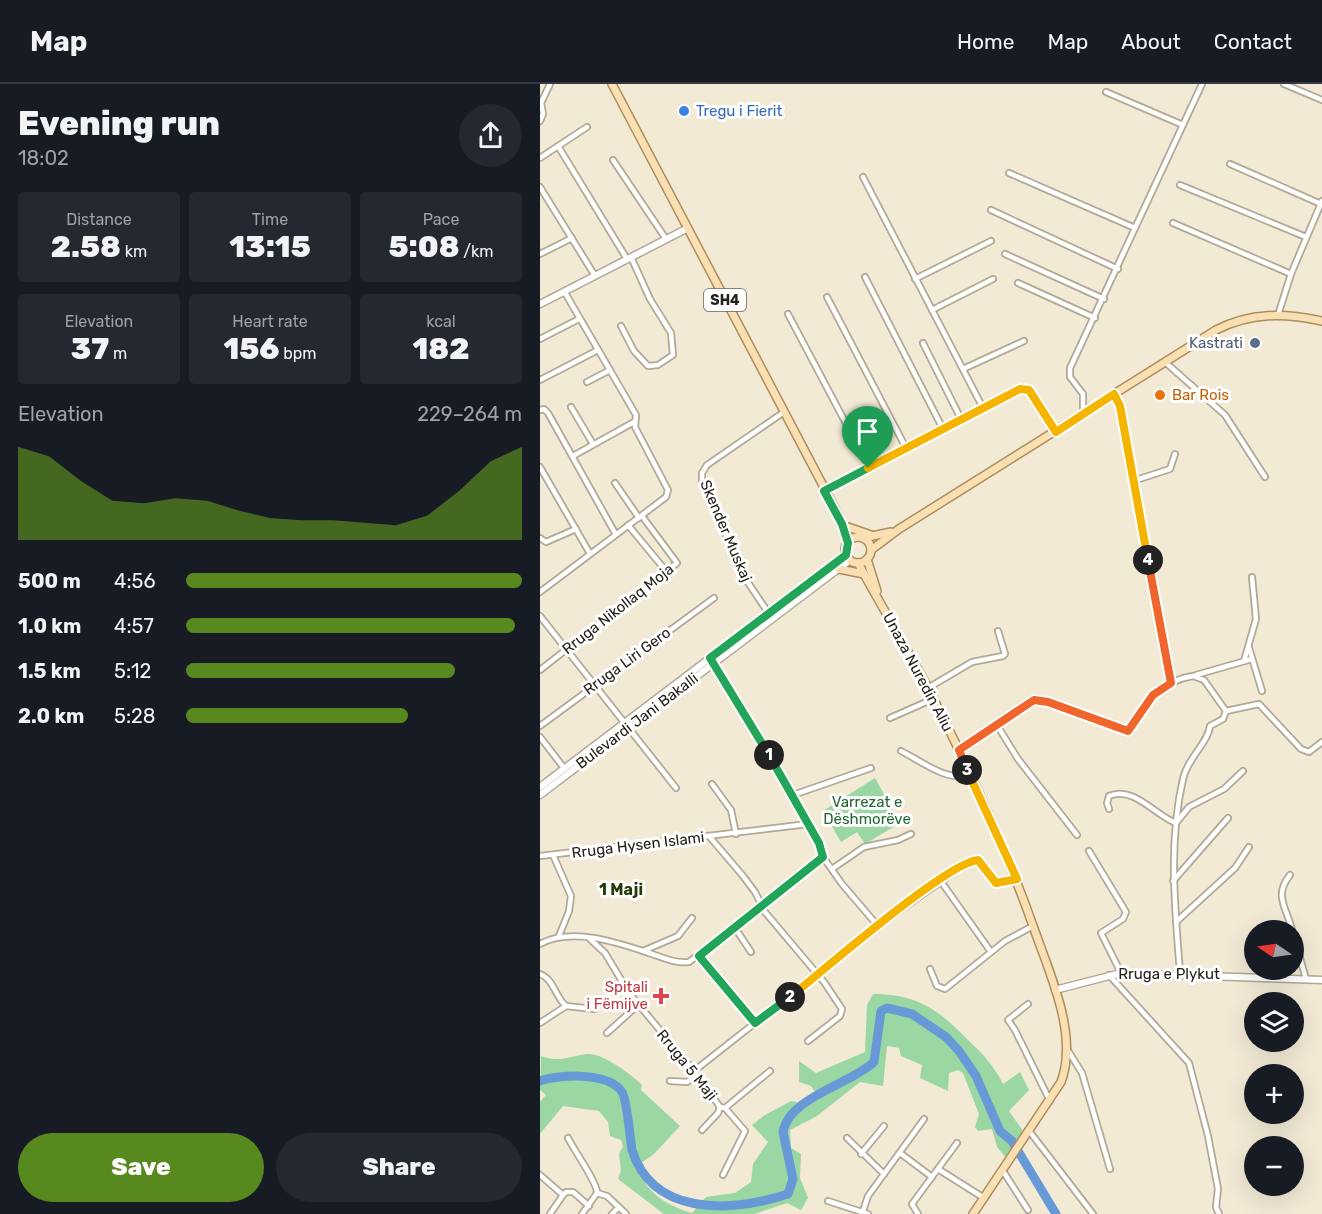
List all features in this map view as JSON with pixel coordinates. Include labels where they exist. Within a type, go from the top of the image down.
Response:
[{"type":"main road","name":"SH4","points":[[612,84],[824,491],[839,516],[848,527],[869,543],[871,550]]},
{"type":"main road","points":[[540,304],[688,228]]},
{"type":"main road","points":[[851,560],[867,560],[871,550],[899,529],[1232,322],[1250,316],[1278,315],[1322,321]]},
{"type":"main road","name":"SH4","points":[[839,516],[851,560]]},
{"type":"main road","points":[[848,527],[877,536]]},
{"type":"main road","points":[[848,543],[899,529]]},
{"type":"main road","name":"Bulevardi Jani Bakalli","points":[[711,661],[768,614],[851,560]]},
{"type":"main road","name":"Bulevardi Jani Bakalli","points":[[540,795],[711,661],[851,560]]},
{"type":"main road","name":"Unaza Nuredin Aliu","points":[[851,560],[864,574],[881,602],[928,688],[959,750],[1017,879],[1055,990],[1066,1047],[1064,1075],[1050,1101],[973,1214]]},
{"type":"main road","name":"Unaza Nuredin Aliu","points":[[867,560],[881,602]]},
{"type":"main road","points":[[839,568],[864,574]]},
{"type":"main road","name":"Bulevardi Jani Bakalli","points":[[540,787],[628,724]]},
{"type":"main road","name":"Rruga e Plykut","points":[[1055,990],[1121,973],[1180,973],[1322,980]]},
{"type":"street","points":[[540,121],[543,114],[541,103],[550,84]]},
{"type":"street","points":[[1083,414],[1083,394],[1069,373],[1202,84]]},
{"type":"street","points":[[1284,84],[1322,100]]},
{"type":"street","points":[[1106,92],[1183,125]]},
{"type":"street","points":[[540,158],[587,127]]},
{"type":"street","points":[[558,146],[629,258],[671,333],[673,355],[658,365],[648,366],[634,351],[621,326]]},
{"type":"street","points":[[614,160],[666,239]]},
{"type":"street","points":[[1230,164],[1321,203],[1291,274],[1278,315]]},
{"type":"street","points":[[1009,174],[1135,228]]},
{"type":"street","points":[[863,177],[983,408]]},
{"type":"street","points":[[1180,185],[1306,237]]},
{"type":"street","points":[[540,187],[595,276]]},
{"type":"street","points":[[991,210],[1118,268]]},
{"type":"street","points":[[1173,223],[1291,274]]},
{"type":"street","points":[[540,254],[572,238]]},
{"type":"street","points":[[915,279],[991,241]]},
{"type":"street","points":[[1005,254],[1104,299]]},
{"type":"street","points":[[865,277],[943,429]]},
{"type":"street","points":[[932,310],[993,279]]},
{"type":"street","points":[[1018,283],[1095,318]]},
{"type":"street","points":[[540,592],[589,552],[641,517],[666,497],[668,490],[634,422],[636,415],[564,291]]},
{"type":"street","points":[[827,297],[906,448]]},
{"type":"street","points":[[788,315],[868,468]]},
{"type":"street","points":[[540,339],[579,319]]},
{"type":"street","points":[[963,369],[1024,341]]},
{"type":"street","points":[[923,343],[962,419]]},
{"type":"street","points":[[540,380],[598,350]]},
{"type":"street","points":[[1165,362],[1225,415],[1265,477]]},
{"type":"street","points":[[587,382],[610,370]]},
{"type":"street","points":[[824,491],[1026,388],[1056,432]]},
{"type":"street","points":[[1114,394],[1120,406],[1171,683]]},
{"type":"street","points":[[571,407],[593,444]]},
{"type":"street","points":[[540,410],[544,409],[548,413],[615,533]]},
{"type":"street","name":"Skender Muskaj","points":[[768,614],[745,578],[701,477],[707,465],[784,412]]},
{"type":"street","points":[[573,456],[634,422]]},
{"type":"street","points":[[1133,481],[1170,469],[1175,454]]},
{"type":"street","points":[[540,467],[589,552]]},
{"type":"street","points":[[615,483],[641,517]]},
{"type":"street","name":"Rruga Nikollaq Moja","points":[[540,670],[678,563],[641,517]]},
{"type":"street","points":[[628,525],[666,571]]},
{"type":"street","points":[[540,538],[546,542],[576,529]]},
{"type":"street","points":[[1244,662],[1256,619],[1252,577]]},
{"type":"street","name":"Rruga Liri Gero","points":[[540,726],[714,598]]},
{"type":"street","points":[[540,616],[628,724],[676,788]]},
{"type":"street","points":[[928,688],[963,666],[1003,656],[1005,654],[998,631]]},
{"type":"street","points":[[1249,646],[1262,691]]},
{"type":"street","points":[[959,750],[1034,700],[1040,699],[1130,731],[1153,695],[1171,683],[1252,659]]},
{"type":"street","points":[[711,661],[793,795],[823,857],[878,926]]},
{"type":"street","points":[[1193,676],[1204,681],[1227,711]]},
{"type":"street","points":[[890,718],[933,699]]},
{"type":"street","points":[[1227,711],[1259,704],[1301,749],[1309,752],[1322,742]]},
{"type":"street","points":[[1180,973],[1173,880],[1176,823],[1186,767],[1209,733],[1210,726],[1223,719],[1227,711]]},
{"type":"street","points":[[997,724],[1018,759],[1077,835]]},
{"type":"street","points":[[540,737],[564,768]]},
{"type":"street","points":[[901,751],[948,774],[959,777],[969,775]]},
{"type":"street","points":[[793,795],[871,768]]},
{"type":"street","points":[[1176,823],[1189,807],[1224,789],[1243,771]]},
{"type":"street","points":[[712,784],[731,810],[736,834]]},
{"type":"street","points":[[1109,809],[1107,802],[1109,796],[1123,795],[1143,802],[1163,817],[1176,823]]},
{"type":"street","points":[[1173,880],[1228,818]]},
{"type":"street","name":"Rruga Hysen Islami","points":[[540,856],[808,824]]},
{"type":"street","points":[[832,869],[843,864],[858,850],[898,840],[910,834]]},
{"type":"street","points":[[709,836],[755,892],[774,925],[818,975],[837,1001],[842,1013],[808,1041]]},
{"type":"street","points":[[1176,922],[1235,867],[1249,847]]},
{"type":"street","points":[[1089,850],[1126,912],[1122,919],[1101,933],[1121,973]]},
{"type":"street","points":[[553,855],[571,897],[569,911],[559,936]]},
{"type":"street","points":[[540,944],[559,936],[590,939],[684,963],[699,956],[823,857]]},
{"type":"street","points":[[670,1081],[687,1082],[755,1023],[940,880],[976,860],[982,863],[996,883],[1017,879]]},
{"type":"street","points":[[1289,920],[1280,899],[1282,884],[1290,875]]},
{"type":"street","points":[[940,880],[991,952]]},
{"type":"street","points":[[643,951],[678,936],[692,918]]},
{"type":"street","points":[[930,969],[937,986],[945,989],[991,952],[1034,926]]},
{"type":"street","points":[[735,928],[751,952]]},
{"type":"street","name":"Rruga 5 Maji","points":[[590,939],[609,958],[618,978],[638,1005],[746,1133],[723,1175]]},
{"type":"street","points":[[699,956],[755,1023]]},
{"type":"street","points":[[1304,972],[1306,979]]},
{"type":"street","points":[[540,974],[547,977],[566,1006],[594,1009]]},
{"type":"street","points":[[1109,975],[1189,1063],[1206,1126],[1218,1189],[1216,1207],[1219,1214]]},
{"type":"street","points":[[1028,1004],[1008,1020],[1050,1101]]},
{"type":"street","points":[[607,1033],[638,1005]]},
{"type":"street","points":[[540,1023],[566,1006]]},
{"type":"street","points":[[1066,1047],[1082,1073],[1110,1169]]},
{"type":"street","points":[[723,1107],[770,1071]]},
{"type":"street","name":"Rruga 5 Maji","points":[[702,1130],[723,1107]]},
{"type":"street","points":[[828,1201],[865,1212],[868,1197],[924,1119]]},
{"type":"street","points":[[861,1154],[884,1126]]},
{"type":"street","points":[[1028,1134],[1093,1214]]},
{"type":"street","points":[[568,1138],[585,1170],[597,1184],[597,1193],[582,1214]]},
{"type":"street","points":[[847,1138],[884,1174]]},
{"type":"street","points":[[918,1214],[912,1204],[957,1143]]},
{"type":"street","points":[[900,1153],[932,1176]]},
{"type":"street","points":[[938,1169],[984,1198]]},
{"type":"street","points":[[1003,1171],[1028,1210]]},
{"type":"street","points":[[540,1175],[563,1195]]},
{"type":"street","points":[[550,1214],[563,1195],[570,1191],[589,1206]]},
{"type":"street","points":[[597,1193],[607,1196],[626,1214]]},
{"type":"street","points":[[612,1214],[619,1207]]},
{"type":"green space","name":"Varrezat e Dëshmorëve","points":[[875,778],[900,823],[865,844],[857,832],[841,842],[823,811]]},
{"type":"green space","points":[[873,994],[903,997],[927,1006],[948,1021],[984,1056],[1003,1084],[1020,1072],[1029,1090],[1009,1111],[1025,1134],[1006,1158],[997,1147],[992,1129],[978,1131],[975,1127],[979,1114],[963,1073],[958,1070],[949,1073],[948,1091],[920,1078],[922,1065],[901,1056],[899,1048],[887,1046],[883,1086],[860,1082],[817,1116],[790,1130],[791,1148],[801,1154],[800,1178],[808,1198],[801,1210],[787,1203],[754,1214],[664,1214],[618,1179],[621,1170],[619,1154],[623,1146],[621,1140],[610,1136],[608,1122],[599,1111],[563,1106],[540,1134],[540,1102],[546,1095],[540,1090],[541,1056],[560,1059],[588,1054],[609,1061],[642,1085],[641,1090],[680,1126],[653,1155],[636,1166],[646,1184],[658,1197],[692,1213],[706,1197],[735,1193],[751,1182],[753,1164],[768,1142],[752,1125],[791,1101],[805,1104],[818,1096],[811,1086],[799,1082],[799,1061],[816,1073],[865,1052],[867,1005]]},
{"type":"waterway","points":[[540,1081],[583,1076],[616,1085],[624,1096],[632,1150],[642,1171],[656,1187],[694,1204],[740,1205],[788,1194],[793,1179],[783,1132],[788,1120],[808,1100],[864,1070],[874,1062],[881,1011],[887,1008],[912,1014],[946,1037],[959,1051],[976,1076],[1000,1131],[1012,1141],[1056,1214]]},
{"type":"place","name":"Tregu i Fierit","points":[[684,111]]},
{"type":"place","name":"Kastrati","points":[[1255,343]]},
{"type":"place","name":"Bar Rois","points":[[1160,395]]},
{"type":"place","name":"Spitali i Fëmijve","points":[[661,996]]},
{"type":"district","name":"1 Maji","points":[[621,889]]},
{"type":"route","points":[[1023,388],[1029,390],[1056,432],[1114,394],[1120,406],[1171,683],[1153,695],[1139,713],[1130,731],[1036,699],[997,724],[979,739],[959,750],[1017,879],[999,884],[993,881],[978,860],[967,863],[917,896],[755,1023],[699,956],[823,857],[819,843],[793,795],[710,658],[846,555],[845,550],[848,543],[842,524],[824,491],[868,468],[1023,388]]}]
